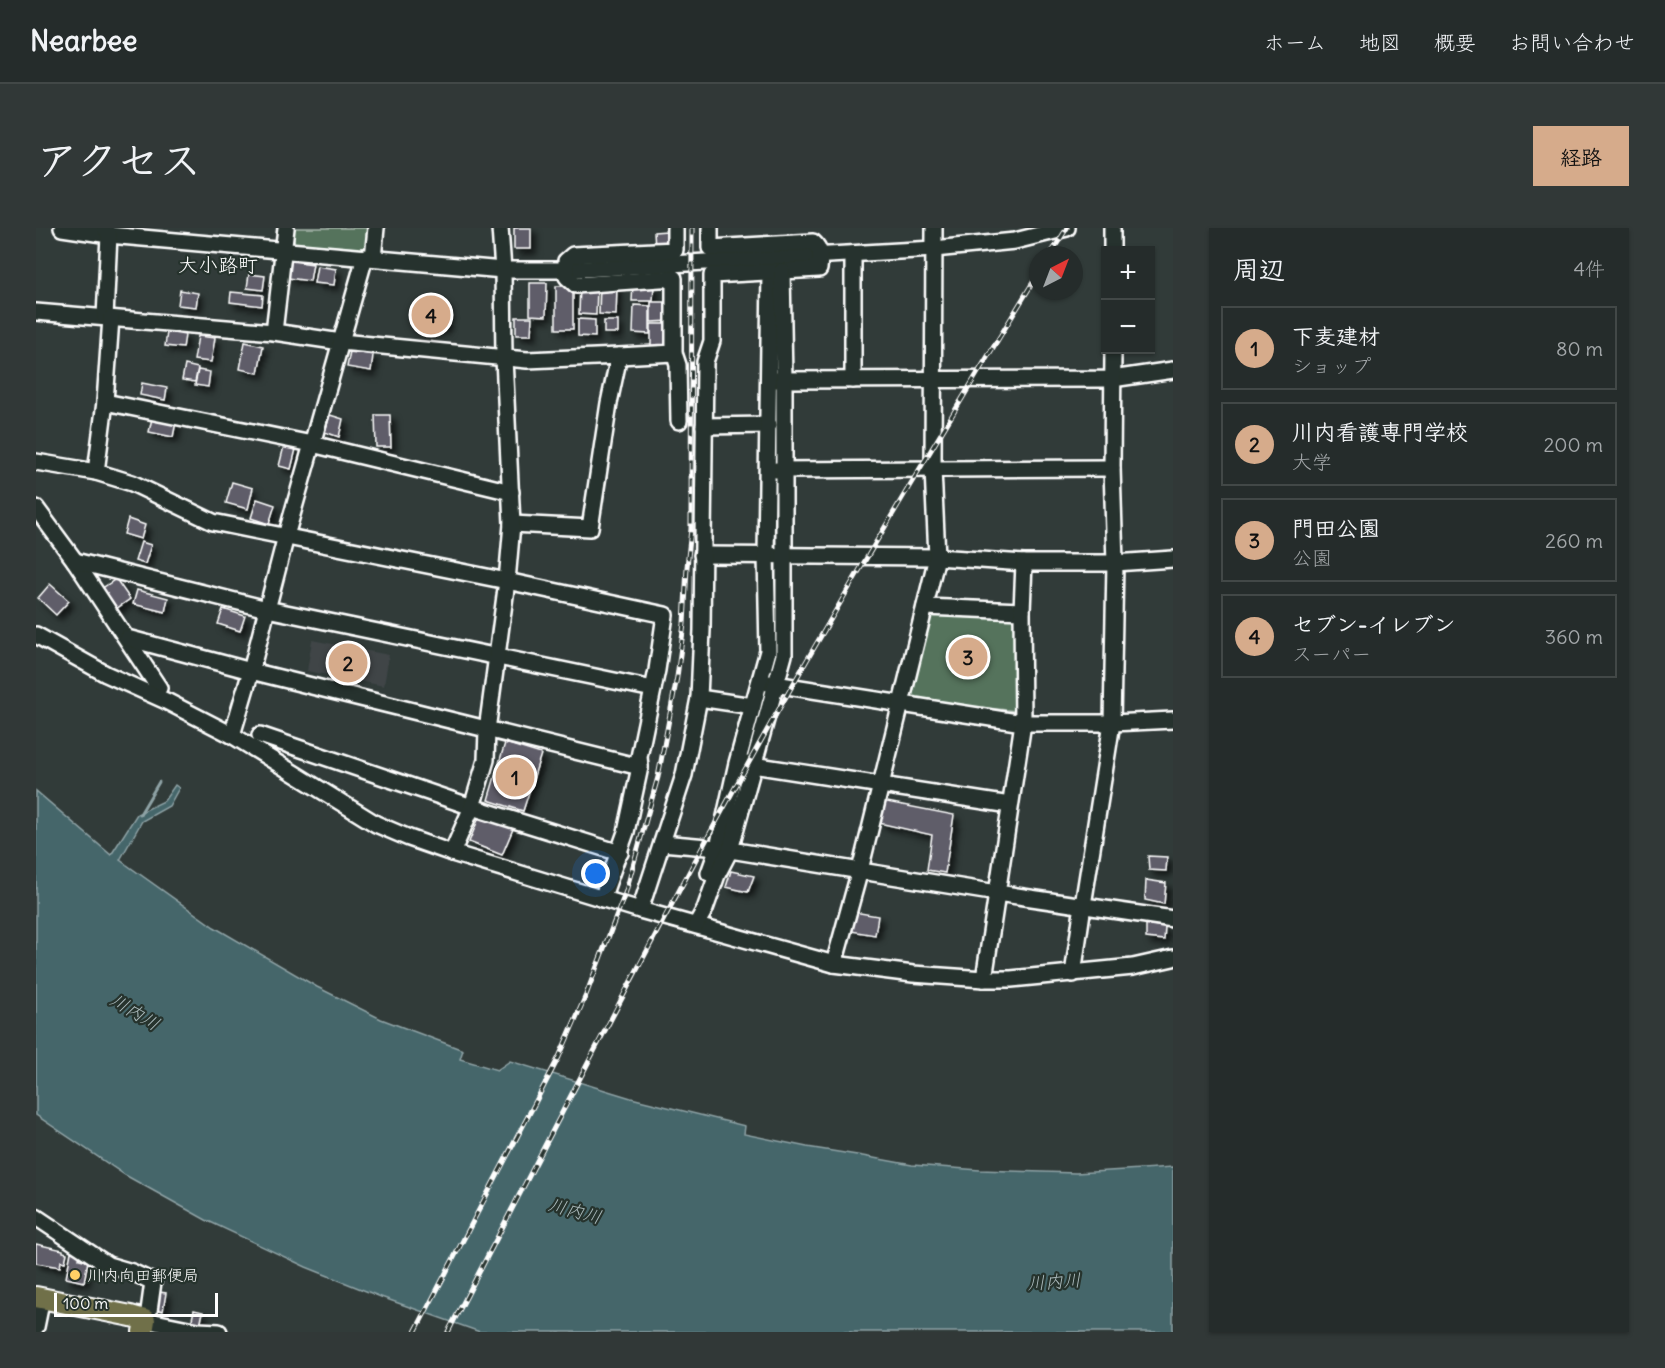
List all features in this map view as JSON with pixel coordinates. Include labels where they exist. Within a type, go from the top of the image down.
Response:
[{"type":"main road","points":[[39,1298],[131,1316],[144,1326]]},
{"type":"street","points":[[62,228],[503,270],[567,270],[934,249],[1015,241],[1067,228]]},
{"type":"street","points":[[274,332],[286,228]]},
{"type":"street","points":[[232,735],[340,342],[369,258],[376,228]]},
{"type":"street","points":[[452,853],[472,807],[486,760],[487,730],[507,581],[512,524],[500,228]]},
{"type":"street","points":[[675,228],[675,250],[573,255],[566,261],[567,277],[576,285],[674,278],[674,353],[678,364],[679,421]]},
{"type":"street","points":[[640,910],[684,776],[699,698],[705,362],[712,341],[712,275],[819,269],[819,247],[813,242],[710,248],[710,228]]},
{"type":"street","points":[[834,964],[860,870],[937,557],[933,469],[934,228]]},
{"type":"street","points":[[1112,228],[1112,246]]},
{"type":"street","points":[[96,472],[105,402],[108,317],[107,231]]},
{"type":"street","points":[[852,380],[853,254]]},
{"type":"street","points":[[696,925],[698,906],[724,849],[753,764],[784,655],[784,470],[777,380],[776,271]]},
{"type":"street","points":[[36,312],[274,332],[340,342],[527,360],[674,353]]},
{"type":"street","points":[[1073,974],[1112,723],[1113,354]]},
{"type":"street","points":[[512,524],[590,528],[609,403],[619,356]]},
{"type":"street","points":[[777,380],[1112,379],[1173,370]]},
{"type":"street","points":[[724,849],[737,763],[768,651],[766,555],[769,425],[777,380]]},
{"type":"street","points":[[105,402],[312,444],[511,492]]},
{"type":"street","points":[[704,426],[769,425]]},
{"type":"street","points":[[36,462],[96,472],[132,483],[213,522],[666,615],[639,758],[640,767],[626,832],[602,899]]},
{"type":"street","points":[[768,470],[1112,468]]},
{"type":"street","points":[[36,508],[75,561],[159,688]]},
{"type":"street","points":[[702,555],[937,557],[1024,563],[1114,563],[1173,559]]},
{"type":"street","points":[[75,561],[267,609],[653,689]]},
{"type":"street","points":[[984,979],[1023,723],[1024,563]]},
{"type":"street","points":[[925,607],[1022,611]]},
{"type":"street","points":[[36,635],[106,674],[166,701],[232,735],[376,824],[452,853],[640,910],[834,964],[913,974],[1011,979],[1133,967],[1173,958]]},
{"type":"street","points":[[127,638],[640,767]]},
{"type":"street","points":[[759,682],[1023,723],[1173,720]]},
{"type":"street","points":[[699,698],[753,706]]},
{"type":"street","points":[[260,735],[472,807],[620,853]]},
{"type":"street","points":[[295,774],[309,751]]},
{"type":"street","points":[[737,763],[1010,805]]},
{"type":"street","points":[[662,843],[724,849],[1173,918]]},
{"type":"street","points":[[36,1217],[108,1265],[132,1272],[153,1282],[149,1311],[144,1326],[219,1332]]},
{"type":"street","points":[[36,1327],[39,1298]]},
{"type":"shaded area","points":[[312,640],[389,655],[384,686],[307,671]]},
{"type":"green space","points":[[292,228],[372,228],[370,249],[291,243]]},
{"type":"green space","points":[[930,612],[1016,614],[1017,711],[908,700]]},
{"type":"water","name":"川内川","points":[[175,785],[179,788],[169,806],[142,821],[120,860],[214,927],[317,987],[381,1019],[463,1050],[460,1059],[497,1070],[510,1061],[631,1098],[745,1126],[744,1134],[912,1165],[1076,1173],[1173,1167],[1173,1332],[480,1332],[381,1297],[306,1267],[206,1220],[125,1175],[36,1115],[36,791],[111,855],[137,814],[164,801]]},
{"type":"building","points":[[514,228],[531,228],[531,249],[514,249]]},
{"type":"building","points":[[667,231],[668,247],[655,247],[654,232]]},
{"type":"building","points":[[291,261],[313,264],[310,281],[288,278]]},
{"type":"building","points":[[317,266],[336,269],[334,285],[314,283]]},
{"type":"building","points":[[249,274],[265,276],[263,290],[247,288]]},
{"type":"building","points":[[530,283],[547,283],[546,316],[530,315]]},
{"type":"building","points":[[633,284],[654,285],[653,301],[632,301]]},
{"type":"building","points":[[556,286],[573,286],[573,329],[556,329]]},
{"type":"building","points":[[580,286],[597,287],[596,315],[579,314]]},
{"type":"building","points":[[600,286],[617,287],[616,315],[599,314]]},
{"type":"building","points":[[180,290],[198,293],[196,307],[178,305]]},
{"type":"building","points":[[231,292],[263,295],[262,306],[230,302]]},
{"type":"building","points":[[651,302],[671,302],[671,321],[651,322]]},
{"type":"building","points":[[427,304],[447,307],[444,328],[416,324],[418,306],[427,307]]},
{"type":"building","points":[[634,305],[650,306],[650,334],[633,333]]},
{"type":"building","points":[[516,317],[532,317],[531,335],[516,335]]},
{"type":"building","points":[[578,319],[595,320],[595,337],[578,336]]},
{"type":"building","points":[[604,321],[618,321],[618,333],[604,333]]},
{"type":"building","points":[[651,324],[671,324],[671,347],[651,347]]},
{"type":"building","points":[[167,332],[185,335],[183,348],[165,346]]},
{"type":"building","points":[[198,336],[215,338],[211,362],[194,360]]},
{"type":"building","points":[[245,342],[263,346],[258,373],[240,369]]},
{"type":"building","points":[[350,351],[373,355],[371,371],[347,367]]},
{"type":"building","points":[[185,365],[198,368],[195,382],[182,380]]},
{"type":"building","points":[[198,370],[210,372],[208,387],[195,385]]},
{"type":"building","points":[[142,383],[167,388],[165,400],[140,395]]},
{"type":"building","points":[[330,415],[343,419],[339,437],[325,432]]},
{"type":"building","points":[[375,415],[390,415],[391,447],[376,447]]},
{"type":"building","points":[[152,418],[176,422],[173,437],[149,432]]},
{"type":"building","points":[[284,446],[296,449],[291,469],[279,466]]},
{"type":"building","points":[[232,482],[253,488],[248,509],[226,503]]},
{"type":"building","points":[[257,499],[275,505],[269,524],[251,518]]},
{"type":"building","points":[[128,519],[145,525],[141,539],[124,534]]},
{"type":"building","points":[[141,542],[151,545],[145,564],[135,561]]},
{"type":"building","points":[[116,579],[130,599],[113,611],[98,591]]},
{"type":"building","points":[[50,584],[69,601],[56,615],[38,598]]},
{"type":"building","points":[[137,590],[168,598],[165,612],[133,604]]},
{"type":"building","points":[[223,609],[245,616],[240,631],[218,624]]},
{"type":"building","points":[[505,743],[541,754],[523,811],[488,800]]},
{"type":"building","points":[[882,801],[954,815],[945,873],[927,870],[932,835],[879,823]]},
{"type":"building","points":[[480,815],[513,829],[502,855],[469,842]]},
{"type":"building","points":[[1148,856],[1167,857],[1166,871],[1149,870]]},
{"type":"building","points":[[731,871],[754,876],[748,892],[726,887]]},
{"type":"building","points":[[1146,880],[1166,883],[1164,904],[1145,900]]},
{"type":"building","points":[[854,912],[878,916],[875,935],[851,931]]},
{"type":"building","points":[[1146,924],[1165,927],[1164,940],[1146,938]]},
{"type":"building","points":[[36,1244],[63,1250],[67,1253],[65,1262],[61,1261],[60,1267],[36,1263]]},
{"type":"building","name":"川内向田郵便局","points":[[71,1252],[80,1254],[79,1259],[88,1261],[84,1282],[66,1278]]},
{"type":"building","points":[[159,1292],[166,1293],[163,1311],[156,1309]]},
{"type":"building","points":[[194,1310],[203,1312],[200,1326],[191,1324]]},
{"type":"waterway","points":[[140,814],[159,782]]},
{"type":"railway","points":[[415,1332],[559,1057],[586,995],[626,891],[658,777],[677,677],[684,624],[691,529],[692,228]]},
{"type":"railway","points":[[1056,246],[1067,228]]},
{"type":"railway","points":[[448,1332],[624,994],[732,793],[844,597],[1029,289]]},
{"type":"place","name":"セブン-イレブン","points":[[431,315]]},
{"type":"place","name":"門田公園","points":[[968,657]]},
{"type":"place","name":"川内看護専門学校","points":[[348,663]]},
{"type":"place","name":"下麦建材","points":[[515,777]]},
{"type":"place","name":"川内向田郵便局","points":[[75,1275]]},
{"type":"district","name":"大小路町","points":[[218,265]]}]
